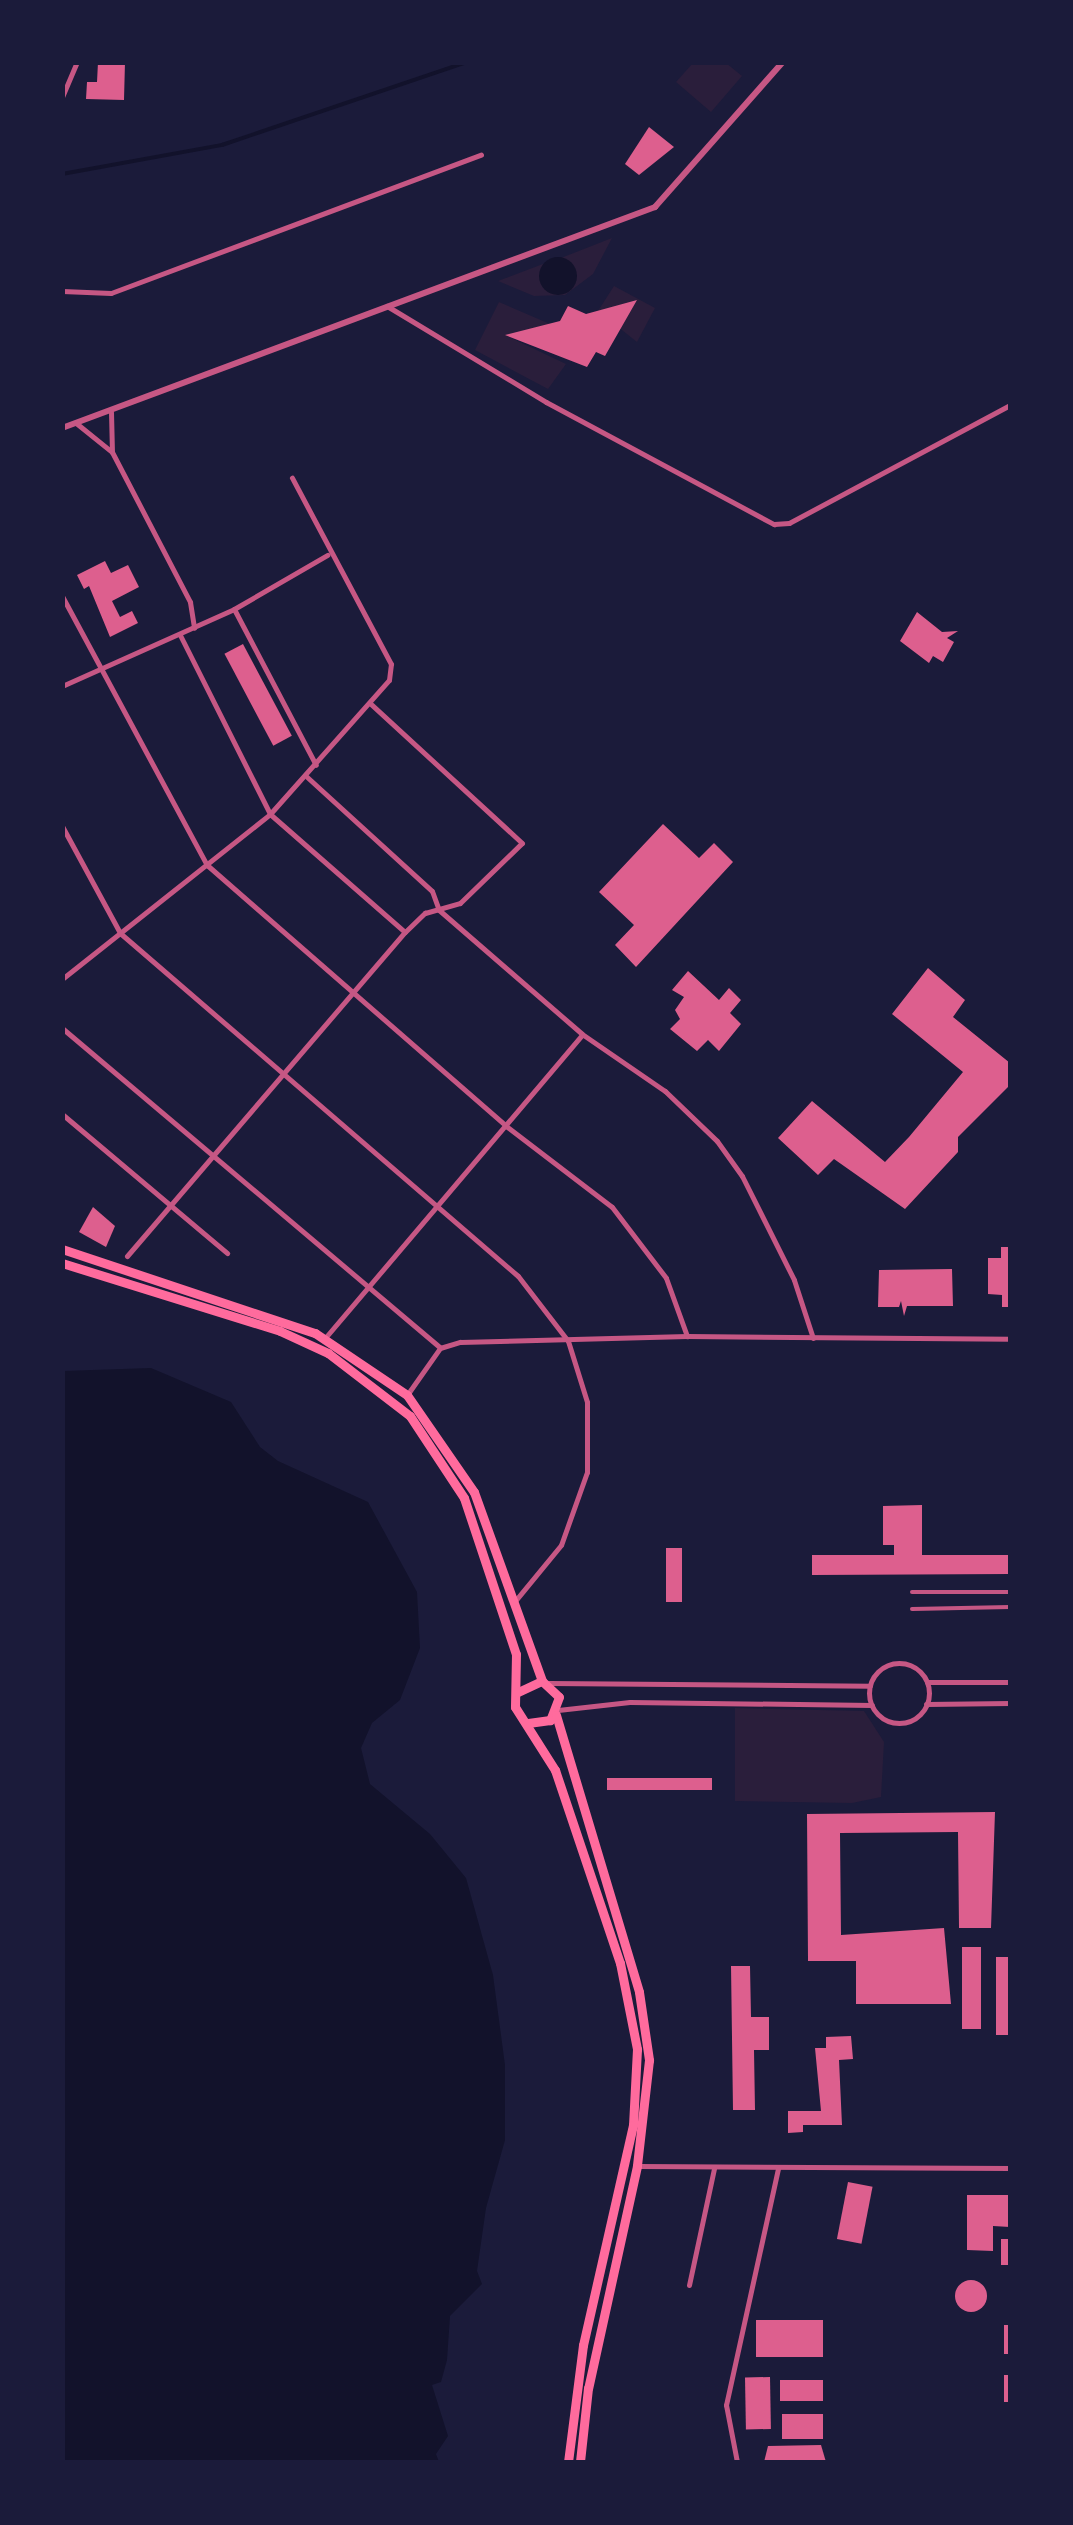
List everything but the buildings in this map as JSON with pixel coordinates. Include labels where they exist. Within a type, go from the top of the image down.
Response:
[{"type":"highway","points":[[62,1249],[325,1338],[407,1395],[468,1480],[545,1682],[559,1697],[557,1712],[646,2026],[650,2089],[588,2388],[580,2462]]},
{"type":"highway","points":[[62,1263],[302,1340],[350,1366],[410,1416],[464,1498],[516,1654],[518,1714],[528,1723],[555,1770],[614,1946],[637,2049],[633,2125],[583,2345],[568,2462]]},
{"type":"highway","points":[[516,1695],[526,1684],[545,1682]]},
{"type":"highway","points":[[528,1723],[544,1724],[557,1712]]},
{"type":"street","points":[[62,97],[78,62]]},
{"type":"street","points":[[62,428],[655,207],[783,62]]},
{"type":"street","points":[[62,291],[110,293],[481,155]]},
{"type":"street","points":[[384,305],[546,402],[774,524],[1010,405]]},
{"type":"street","points":[[111,412],[112,452]]},
{"type":"street","points":[[76,423],[112,452],[190,602],[194,628]]},
{"type":"street","points":[[62,979],[270,814],[307,777],[389,680],[391,664],[328,555],[292,478]]},
{"type":"street","points":[[62,686],[234,609],[328,555]]},
{"type":"street","points":[[62,596],[207,866],[506,1126],[634,1230],[666,1278],[687,1336]]},
{"type":"street","points":[[234,609],[316,765]]},
{"type":"street","points":[[180,635],[270,814],[406,932]]},
{"type":"street","points":[[126,1256],[406,932],[425,913],[460,903],[522,838],[370,703]]},
{"type":"street","points":[[307,777],[432,891],[439,910],[582,1034],[665,1091],[717,1141],[742,1176],[794,1280],[813,1338]]},
{"type":"street","points":[[62,826],[120,933],[518,1276],[568,1341],[587,1402],[584,1487],[554,1558],[513,1603]]},
{"type":"street","points":[[62,1028],[366,1292],[440,1348]]},
{"type":"street","points":[[325,1338],[582,1034]]},
{"type":"street","points":[[62,1114],[226,1253]]},
{"type":"street","points":[[407,1395],[440,1348],[460,1342],[687,1336],[1010,1339]]},
{"type":"street","points":[[912,1592],[1010,1592]]},
{"type":"street","points":[[950,1592],[950,1608]]},
{"type":"street","points":[[999,1592],[999,1608]]},
{"type":"street","points":[[912,1609],[1010,1607]]},
{"type":"street","points":[[545,1682],[870,1686],[893,1664],[916,1669],[926,1682],[926,1704]]},
{"type":"street","points":[[926,1682],[1010,1682]]},
{"type":"street","points":[[870,1686],[872,1706],[887,1720],[904,1722],[926,1704],[1010,1703]]},
{"type":"street","points":[[557,1712],[630,1702],[872,1706]]},
{"type":"street","points":[[637,2166],[1010,2168]]},
{"type":"street","points":[[689,2284],[714,2168]]},
{"type":"street","points":[[737,2462],[725,2418],[728,2391],[778,2169]]},
{"type":"shaded area","points":[[693,63],[726,63],[742,76],[711,112],[676,82]]},
{"type":"shaded area","points":[[612,238],[593,274],[565,295],[534,296],[498,281],[543,264],[541,285],[572,288],[577,275],[561,258]]},
{"type":"shaded area","points":[[558,257],[571,263],[577,276],[571,289],[558,295],[545,289],[539,276],[545,263]]},
{"type":"shaded area","points":[[614,286],[655,308],[637,342],[598,311]]},
{"type":"shaded area","points":[[499,302],[550,324],[507,336],[566,364],[548,389],[475,350]]},
{"type":"shaded area","points":[[151,1368],[231,1402],[260,1447],[278,1461],[368,1502],[417,1592],[420,1648],[400,1700],[372,1723],[361,1748],[370,1784],[430,1834],[466,1878],[493,1975],[505,2065],[505,2140],[486,2208],[477,2271],[482,2284],[450,2316],[447,2360],[441,2382],[432,2385],[448,2436],[436,2454],[439,2462],[63,2462],[63,1371]]},
{"type":"shaded area","points":[[735,1708],[864,1711],[884,1742],[881,1797],[852,1803],[735,1801]]},
{"type":"waterway","points":[[62,174],[222,145],[467,62]]}]
